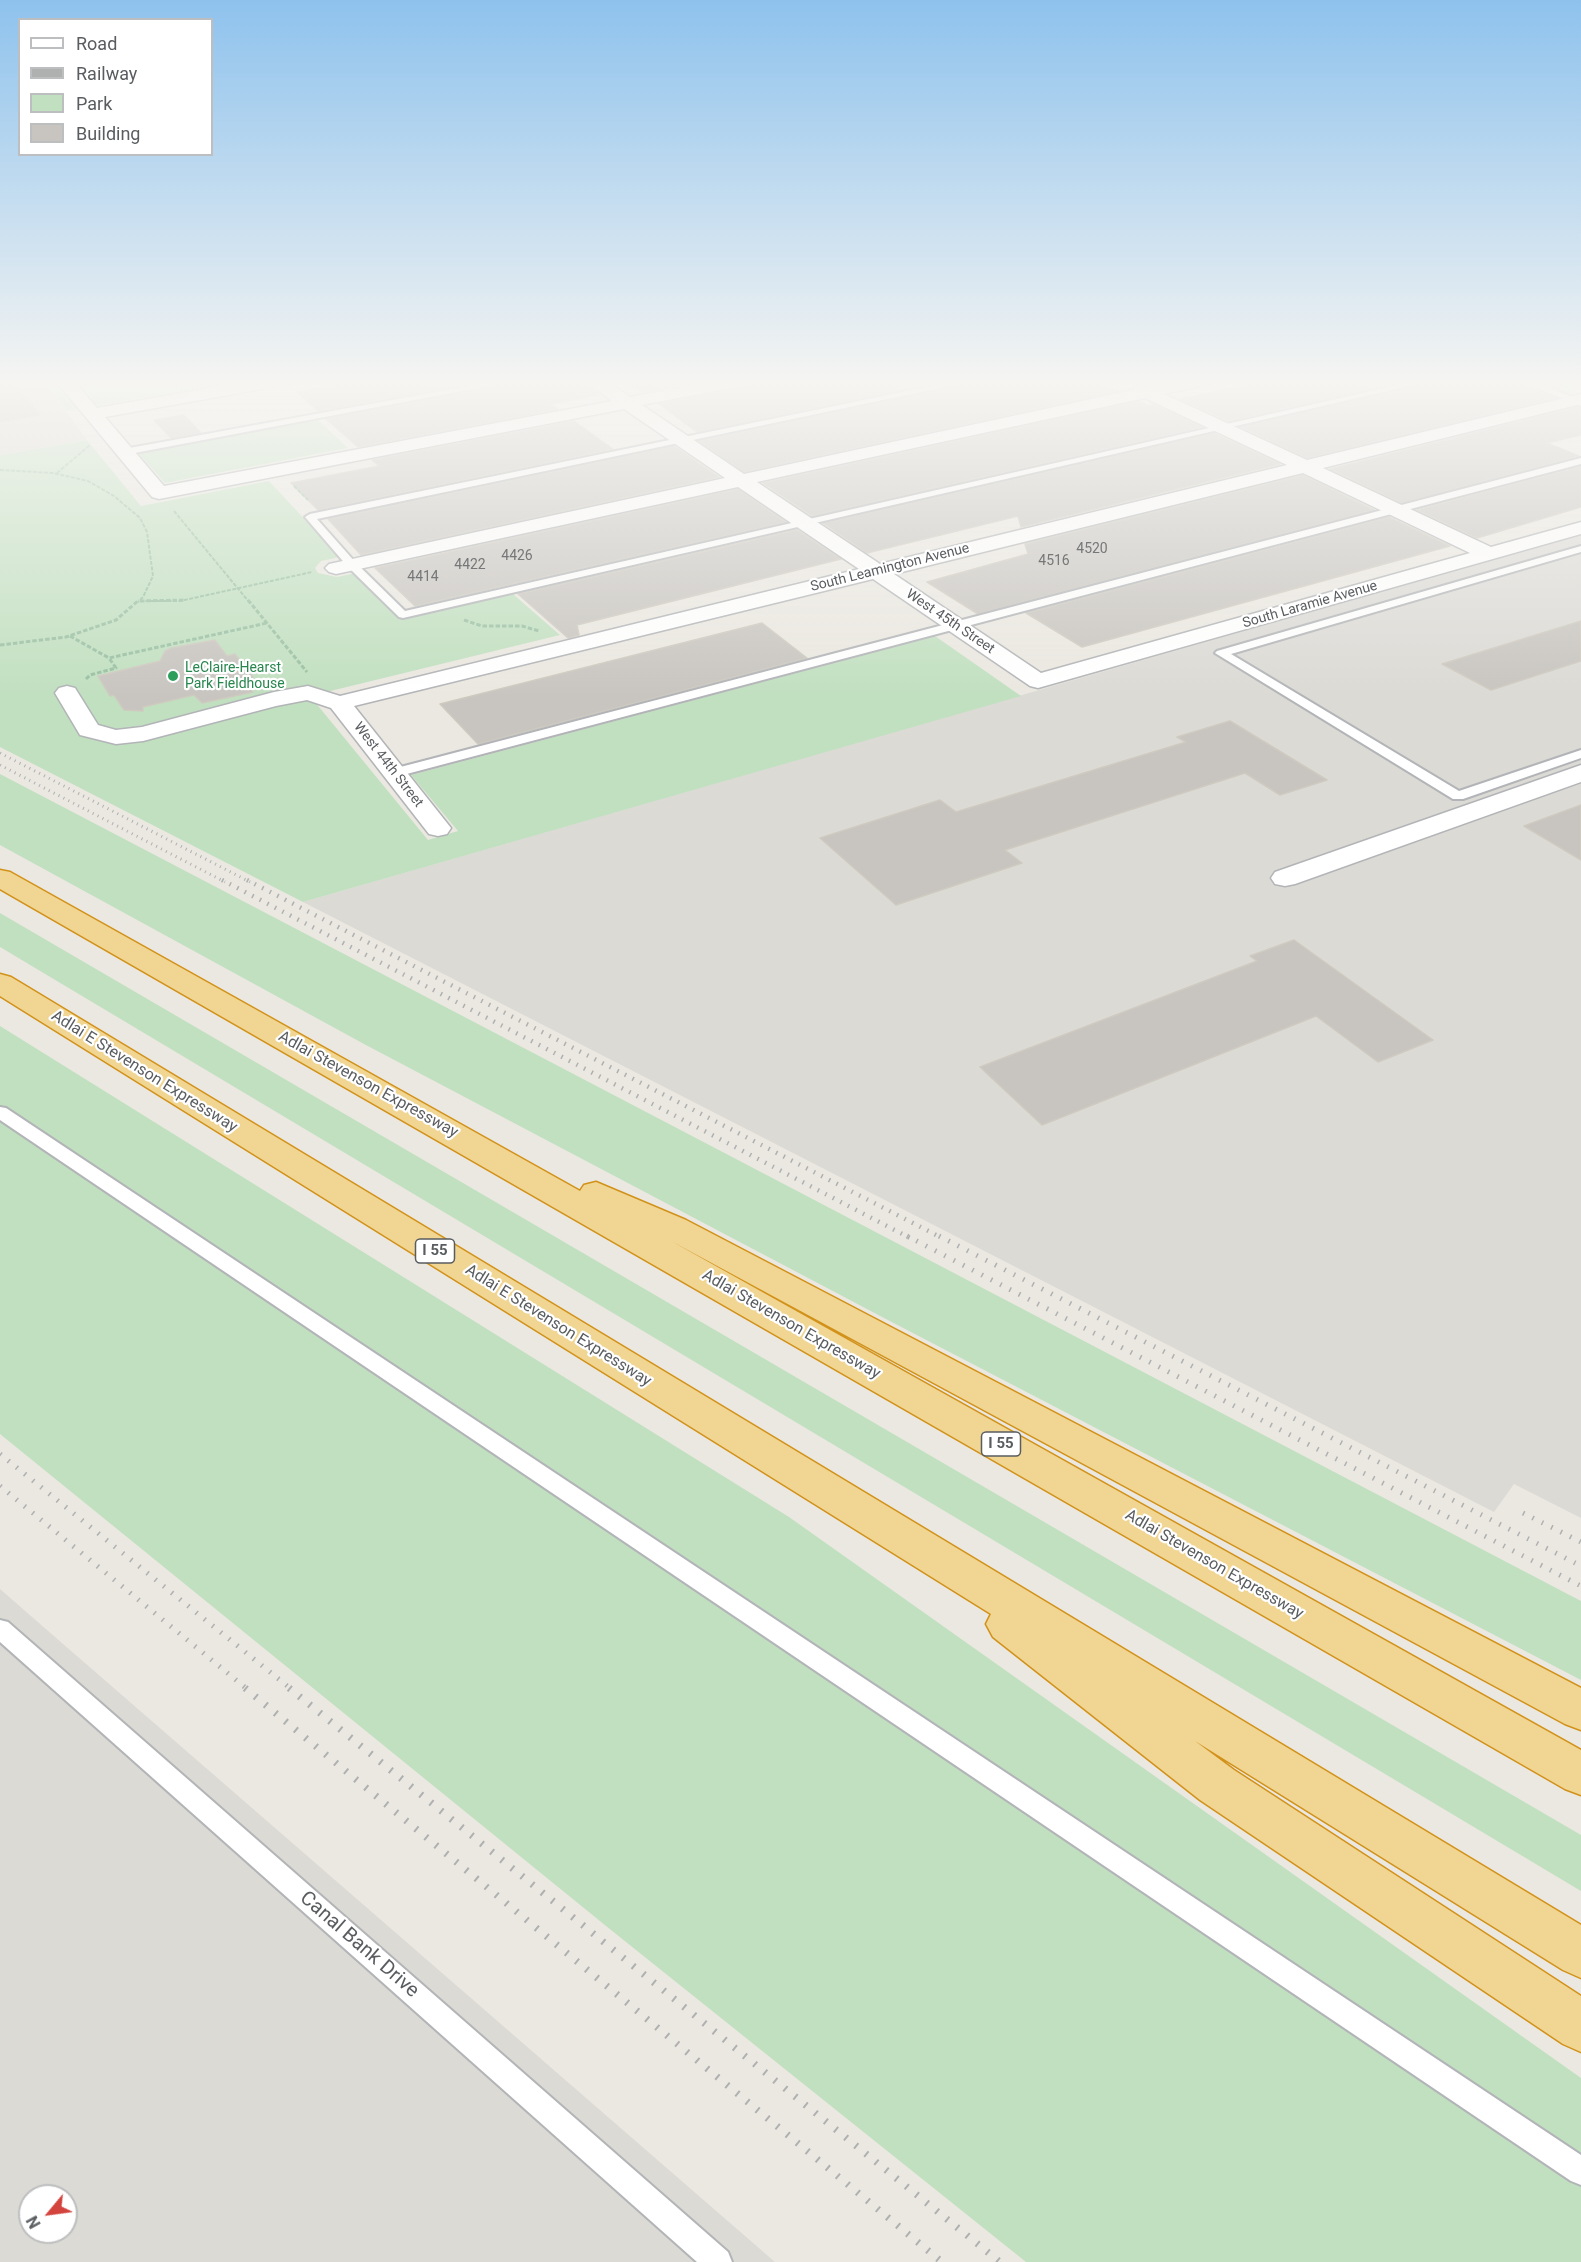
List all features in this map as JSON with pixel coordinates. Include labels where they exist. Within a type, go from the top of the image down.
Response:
[{"type":"highway","name":"Adlai Stevenson Expressway","points":[[0,878],[422,1115],[1581,1774]]},
{"type":"highway","name":"Adlai E Stevenson Expressway","points":[[0,983],[871,1519]]},
{"type":"highway","points":[[422,1115],[674,1228],[1581,1710]]},
{"type":"highway","points":[[871,1519],[1217,1785],[1581,2026]]},
{"type":"highway","name":"I 55","points":[[871,1519],[1581,1953]]},
{"type":"street","points":[[153,486],[159,493],[198,486]]},
{"type":"street","points":[[335,568],[710,486]]},
{"type":"street","name":"West 45th Street","points":[[750,486],[1038,681]]},
{"type":"street","name":"South Leamington Avenue","points":[[339,703],[1229,486]]},
{"type":"street","points":[[1344,486],[1490,554]]},
{"type":"street","name":"South Laramie Avenue","points":[[1038,681],[1581,528]]},
{"type":"street","points":[[77,689],[89,730],[116,737],[143,734],[274,699],[308,693],[339,703]]},
{"type":"street","name":"West 44th Street","points":[[339,703],[438,828]]},
{"type":"street","points":[[1285,878],[1581,773]]},
{"type":"lane","points":[[459,486],[311,516],[311,520],[335,568],[403,615],[973,486]]},
{"type":"lane","points":[[394,773],[1488,486]]},
{"type":"lane","points":[[1581,549],[1221,653],[1458,796],[1581,754]]},
{"type":"lane","points":[[0,1112],[1581,2171]]},
{"type":"lane","name":"Canal Bank Drive","points":[[0,1629],[718,2262]]},
{"type":"path","points":[[0,645],[69,636],[116,620],[139,601],[149,587],[153,576],[147,532],[140,518],[114,496],[97,486]]},
{"type":"path","points":[[294,486],[312,504]]},
{"type":"path","points":[[173,510],[310,676]]},
{"type":"path","points":[[139,601],[180,601],[335,568]]},
{"type":"path","points":[[109,658],[267,623]]},
{"type":"path","points":[[69,636],[109,658],[116,668],[90,675],[77,689]]},
{"type":"shaded area","points":[[1581,534],[1581,1518],[1514,1484],[1494,1512],[303,902]]},
{"type":"shaded area","points":[[0,1589],[775,2262],[0,2262]]},
{"type":"green space","points":[[0,486],[124,486],[141,506],[246,486],[273,486],[340,557],[321,561],[315,568],[318,573],[337,577],[356,573],[399,619],[513,594],[560,635],[310,696],[428,840],[458,831],[411,775],[935,636],[1021,696],[303,902],[0,747]]},
{"type":"green space","points":[[0,774],[1581,1601],[1581,1680],[884,1318],[364,1044],[0,845]]},
{"type":"green space","points":[[0,913],[1581,1835],[1581,1891],[0,947]]},
{"type":"green space","points":[[0,1026],[789,1517],[1581,2078],[1581,2262],[1026,2262],[611,1930],[0,1434]]},
{"type":"building","points":[[294,486],[436,486],[318,510]]},
{"type":"building","points":[[486,486],[680,486],[361,555],[328,519]]},
{"type":"building","points":[[767,486],[945,486],[812,516]]},
{"type":"building","points":[[986,486],[1191,486],[1021,527],[1018,516],[867,553],[823,523]]},
{"type":"building","points":[[1260,486],[1324,486],[1374,510],[978,614],[927,582],[1028,554],[1025,544]]},
{"type":"building","points":[[1365,486],[1468,486],[1402,503]]},
{"type":"building","points":[[1508,486],[1581,486],[1581,507],[1477,538],[1417,510]]},
{"type":"building","points":[[738,489],[786,522],[415,606],[375,568]]},
{"type":"building","points":[[1389,517],[1450,546],[1082,647],[1026,613]]},
{"type":"building","points":[[797,530],[841,559],[577,625],[579,635],[568,638],[518,594]]},
{"type":"building","points":[[1581,621],[1581,661],[1491,690],[1442,664]]},
{"type":"building","points":[[762,623],[807,658],[478,744],[440,704]]},
{"type":"building","name":"LeClaire-Hearst Park Fieldhouse","points":[[215,640],[227,656],[235,654],[253,677],[253,692],[202,703],[194,695],[143,707],[143,711],[124,710],[114,695],[110,696],[98,676],[160,661],[165,651],[171,648]]},
{"type":"building","points":[[1230,721],[1327,780],[1280,795],[1245,773],[1005,850],[1022,863],[896,905],[820,838],[940,800],[956,812],[1186,742],[1177,737]]},
{"type":"building","points":[[1581,805],[1581,860],[1524,826]]},
{"type":"building","points":[[1294,940],[1433,1040],[1378,1062],[1316,1016],[1042,1125],[980,1067],[1257,961],[1250,956]]},
{"type":"railway","points":[[0,753],[250,882]]},
{"type":"railway","points":[[0,765],[225,882]]},
{"type":"railway","points":[[222,880],[910,1238]]},
{"type":"railway","points":[[247,880],[942,1238]]},
{"type":"railway","points":[[907,1236],[1581,1586]]},
{"type":"railway","points":[[939,1236],[1581,1566]]},
{"type":"railway","points":[[0,1454],[291,1689]]},
{"type":"railway","points":[[0,1486],[247,1689]]},
{"type":"railway","points":[[1523,1513],[1581,1542]]},
{"type":"railway","points":[[245,1688],[942,2262]]},
{"type":"railway","points":[[289,1688],[1000,2262]]},
{"type":"place","name":"LeClaire-Hearst Park Fieldhouse","points":[[173,676]]}]
